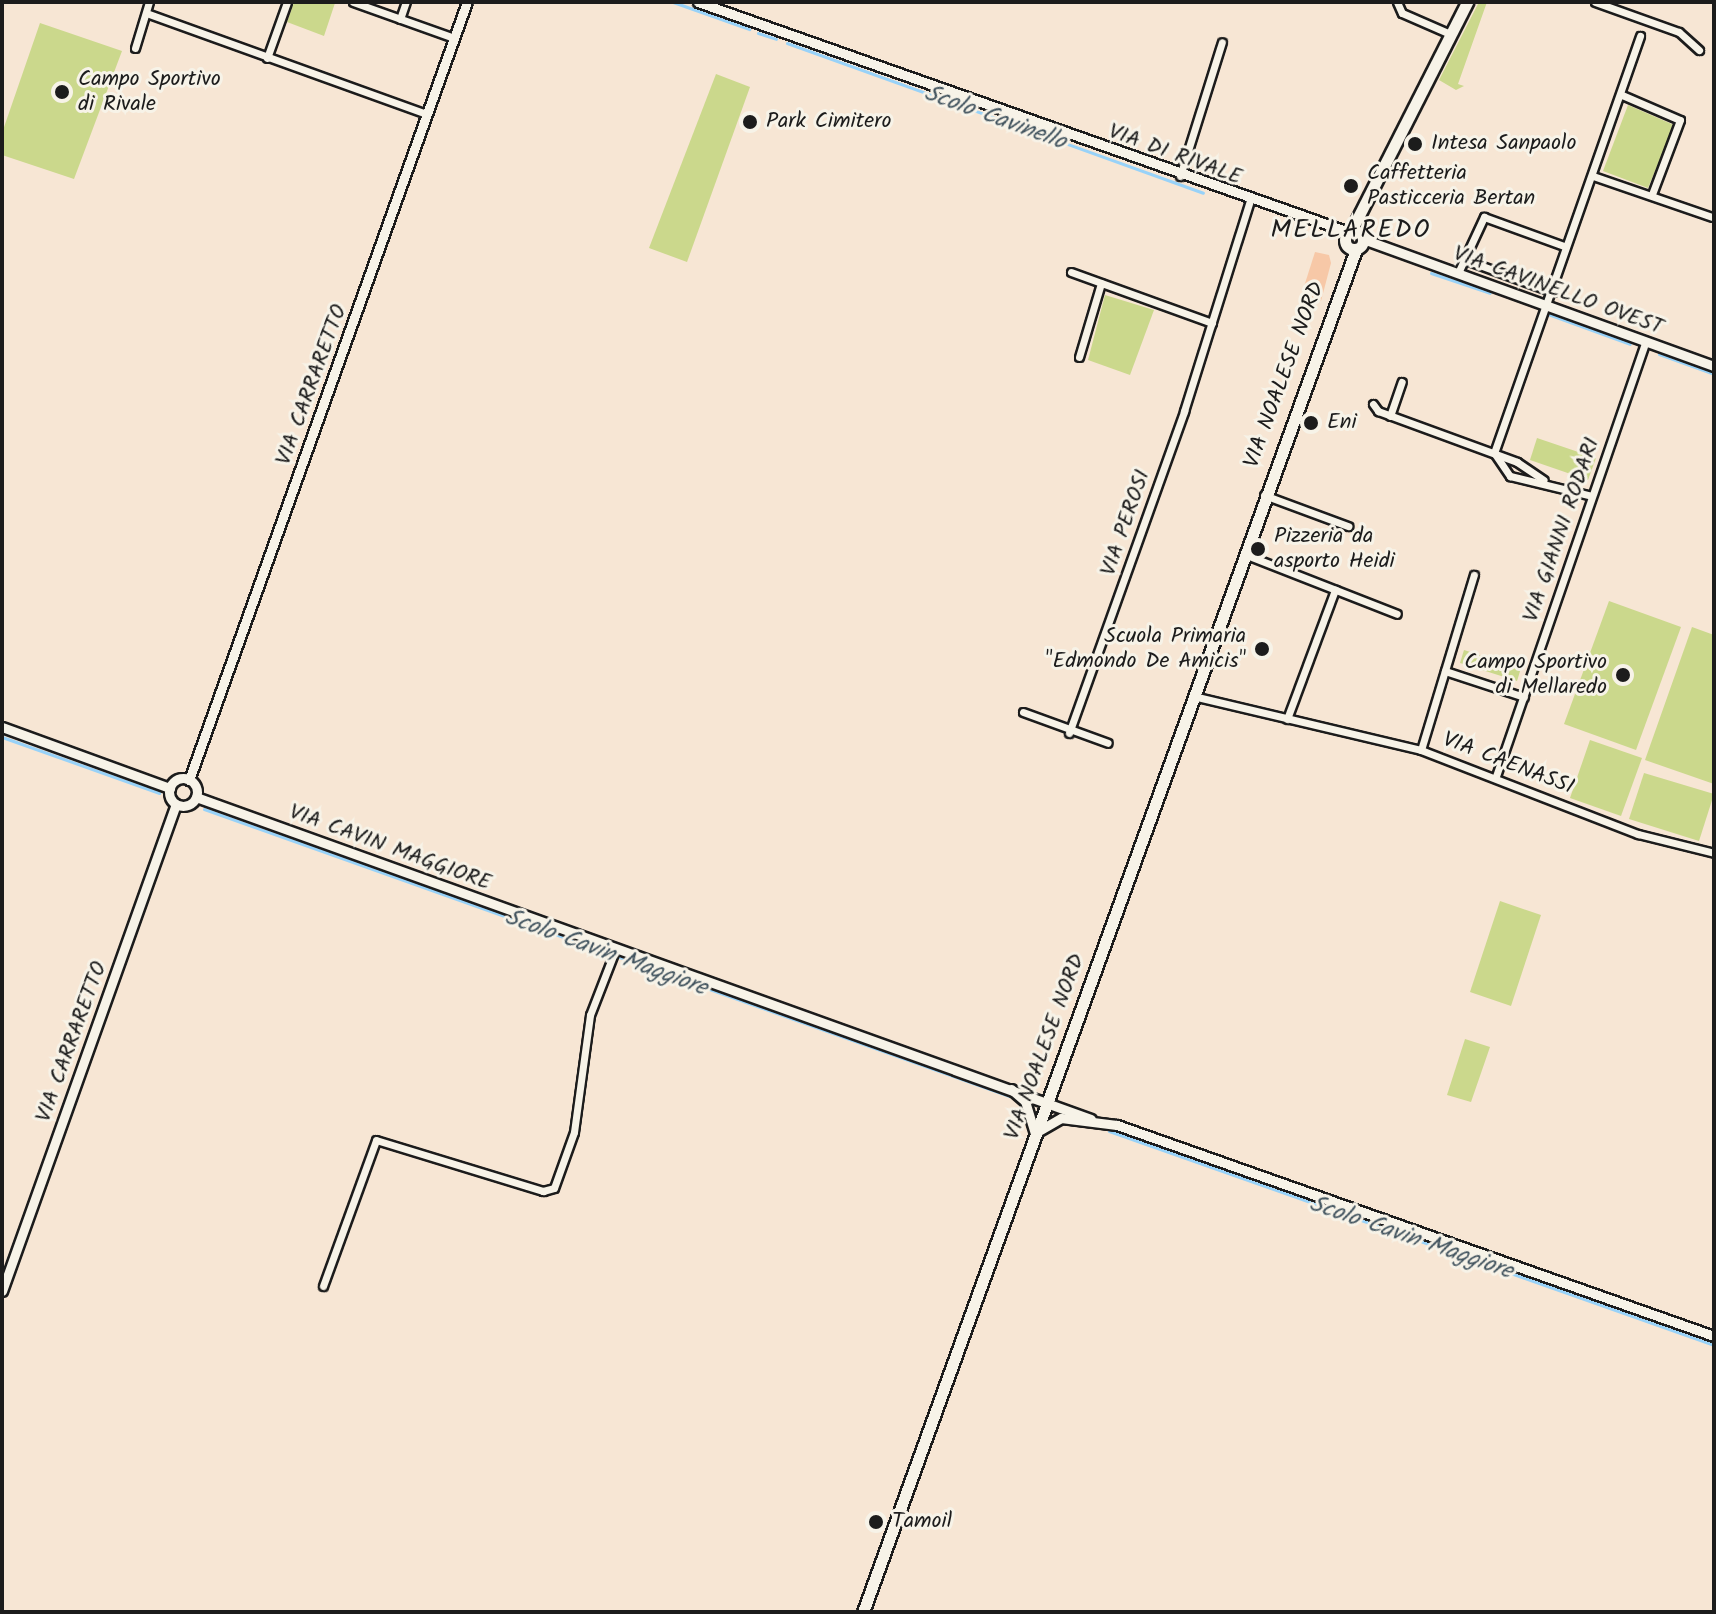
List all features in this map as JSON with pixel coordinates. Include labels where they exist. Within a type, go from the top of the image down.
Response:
[{"type":"main road","name":"VIA NOALESE NORD","points":[[863,1612],[1354,240],[1467,2]]},
{"type":"street","points":[[135,48],[149,14],[149,2]]},
{"type":"street","points":[[267,58],[287,2]]},
{"type":"street","points":[[353,2],[454,38]]},
{"type":"street","points":[[400,19],[406,2]]},
{"type":"street","name":"VIA CARRARETTO","points":[[189,780],[467,2]]},
{"type":"street","name":"VIA DI RIVALE","points":[[698,2],[1354,240]]},
{"type":"street","points":[[1397,2],[1402,13],[1450,34]]},
{"type":"street","points":[[1595,2],[1679,32],[1699,50]]},
{"type":"street","points":[[149,14],[427,114]]},
{"type":"street","points":[[1494,453],[1553,292],[1564,246],[1622,95],[1640,36]]},
{"type":"street","points":[[1180,176],[1222,42]]},
{"type":"street","points":[[1622,95],[1680,120],[1652,194]]},
{"type":"street","points":[[1593,176],[1712,217]]},
{"type":"street","name":"VIA PEROSI","points":[[1069,733],[1212,323],[1250,201]]},
{"type":"street","points":[[1458,273],[1475,227],[1490,216],[1564,246]]},
{"type":"street","name":"VIA CAVINELLO OVEST","points":[[1354,240],[1458,273],[1714,366]]},
{"type":"street","points":[[1463,259],[1553,292]]},
{"type":"street","points":[[1071,272],[1212,323]]},
{"type":"street","points":[[1079,357],[1101,283]]},
{"type":"street","name":"VIA GIANNI RODARI","points":[[1496,776],[1646,341]]},
{"type":"street","points":[[1390,416],[1402,382]]},
{"type":"street","points":[[1373,404],[1390,416],[1494,453],[1544,480],[1592,496]]},
{"type":"street","points":[[1494,453],[1510,476],[1544,480]]},
{"type":"street","name":"VIA NOALESE NORD","points":[[1264,495],[1348,526]]},
{"type":"street","points":[[1242,554],[1397,614]]},
{"type":"street","points":[[1421,750],[1474,575]]},
{"type":"street","points":[[1287,719],[1335,590]]},
{"type":"street","points":[[1445,671],[1524,697]]},
{"type":"street","name":"VIA CAENASSI","points":[[1192,695],[1421,750],[1496,776],[1638,834],[1714,853]]},
{"type":"street","points":[[1023,712],[1069,733],[1108,743]]},
{"type":"street","points":[[2,727],[170,788],[189,780],[196,797],[189,805],[176,804],[170,788]]},
{"type":"street","name":"VIA CAVIN MAGGIORE","points":[[196,797],[614,954],[1008,1087],[1091,1119],[1714,1336]]},
{"type":"street","name":"VIA CARRARETTO","points":[[2,1291],[176,804]]},
{"type":"street","points":[[323,1286],[376,1140],[543,1191],[554,1188],[574,1132],[590,1015],[614,954]]},
{"type":"street","name":"VIA CAVIN MAGGIORE","points":[[1008,1087],[1025,1101],[1046,1102],[1061,1118],[1091,1119]]},
{"type":"street","points":[[1025,1101],[1035,1133],[1061,1118]]},
{"type":"green space","points":[[294,2],[335,3],[324,36],[287,22]]},
{"type":"green space","points":[[1479,2],[1487,2],[1458,84],[1464,86],[1456,90],[1439,80]]},
{"type":"green space","name":"Campo Sportivo di Rivale","points":[[40,23],[122,51],[74,179],[2,155],[2,133]]},
{"type":"green space","points":[[716,74],[750,87],[687,262],[649,248]]},
{"type":"green space","points":[[1628,105],[1674,125],[1648,188],[1603,171]]},
{"type":"green space","points":[[1105,295],[1154,310],[1130,375],[1088,360]]},
{"type":"green space","points":[[1537,438],[1596,458],[1588,480],[1530,460]]},
{"type":"green space","name":"Campo Sportivo di Mellaredo","points":[[1609,601],[1681,627],[1636,750],[1564,724]]},
{"type":"green space","points":[[1692,627],[1714,635],[1714,784],[1645,760]]},
{"type":"green space","points":[[1464,650],[1521,668],[1517,681],[1460,663]]},
{"type":"green space","points":[[1590,740],[1642,758],[1621,816],[1570,798]]},
{"type":"green space","points":[[1644,773],[1714,794],[1699,841],[1629,819]]},
{"type":"green space","points":[[1500,901],[1541,915],[1511,1006],[1470,992]]},
{"type":"green space","points":[[1465,1039],[1490,1047],[1471,1102],[1447,1095]]},
{"type":"building","points":[[1315,252],[1329,255],[1331,263],[1321,301],[1301,296]]},
{"type":"waterway","name":"Scolo Cavinello","points":[[673,2],[749,29]]},
{"type":"waterway","name":"Scolo Cavinello","points":[[758,33],[776,39]]},
{"type":"waterway","name":"Scolo Cavinello","points":[[787,43],[1203,193]]},
{"type":"waterway","name":"Scolo Cavinello","points":[[1431,273],[1490,293]]},
{"type":"waterway","name":"Scolo Cavinello","points":[[1548,314],[1630,344]]},
{"type":"waterway","name":"Scolo Cavinello","points":[[1659,354],[1714,374]]},
{"type":"waterway","name":"Scolo Cavin Maggiore","points":[[2,737],[159,793]]},
{"type":"waterway","name":"Scolo Cavin Maggiore","points":[[204,809],[1009,1096]]},
{"type":"waterway","name":"Scolo Cavin Maggiore","points":[[1109,1131],[1714,1345]]},
{"type":"place","name":"Campo Sportivo di Rivale","points":[[62,92]]},
{"type":"place","name":"Park Cimitero","points":[[750,122]]},
{"type":"place","name":"Intesa Sanpaolo","points":[[1415,144]]},
{"type":"place","name":"Caffetteria Pasticceria Bertan","points":[[1351,186]]},
{"type":"place","name":"Eni","points":[[1311,423]]},
{"type":"place","name":"Pizzeria da asporto Heidi","points":[[1258,549]]},
{"type":"place","name":"Scuola Primaria \"Edmondo De Amicis\"","points":[[1262,649]]},
{"type":"place","name":"Campo Sportivo di Mellaredo","points":[[1623,675]]},
{"type":"place","name":"Tamoil","points":[[876,1522]]},
{"type":"district","name":"MELLAREDO","points":[[1351,231]]}]
